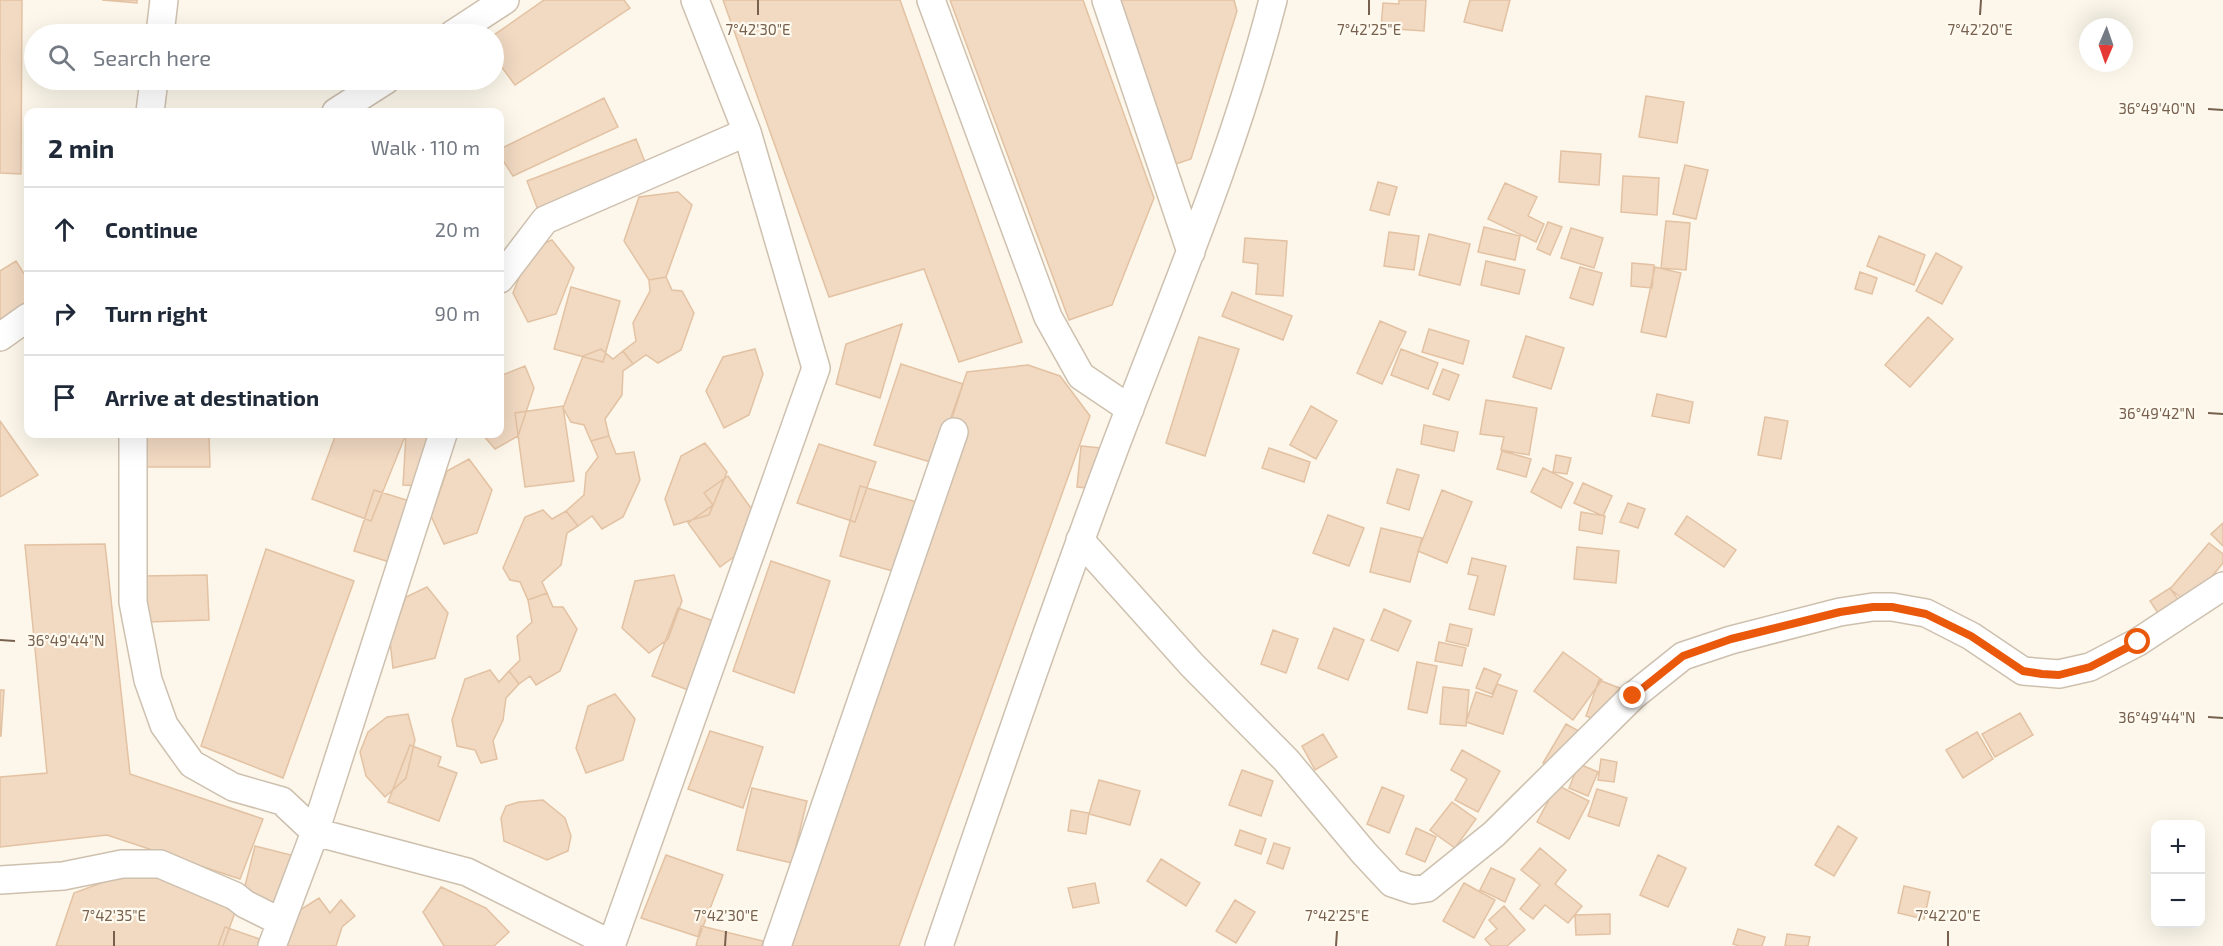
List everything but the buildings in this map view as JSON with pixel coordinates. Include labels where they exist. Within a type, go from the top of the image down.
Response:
[{"type":"street","points":[[161,24],[164,0]]},
{"type":"street","points":[[469,24],[506,0]]},
{"type":"street","points":[[134,438],[134,602],[148,680],[164,726],[192,764],[234,787],[282,801],[315,832],[467,872],[611,945],[816,368],[747,132],[695,0]]},
{"type":"street","points":[[931,0],[1048,317],[1082,376],[1130,409]]},
{"type":"street","points":[[1106,0],[1191,252]]},
{"type":"street","points":[[939,946],[1080,540],[1191,252],[1257,60],[1273,0]]},
{"type":"street","points":[[150,108],[153,90]]},
{"type":"street","points":[[342,108],[370,90]]},
{"type":"street","points":[[504,274],[545,220],[747,132]]},
{"type":"street","points":[[0,337],[24,320]]},
{"type":"street","points":[[777,946],[954,432]]},
{"type":"street","points":[[0,880],[63,876],[122,864],[160,864],[235,896],[277,934],[315,832],[442,438]]},
{"type":"street","points":[[1080,540],[1192,665],[1286,760],[1392,883],[1413,890],[1427,888],[1494,834],[1633,696],[1683,656],[1731,639],[1840,612],[1873,607],[1892,607],[1926,614],[1971,636],[2023,671],[2059,675],[2090,667],[2138,642],[2223,586]]},
{"type":"route","points":[[1633,696],[1683,656],[1731,639],[1840,612],[1873,607],[1892,607],[1926,614],[1971,636],[2023,671],[2042,674],[2059,675],[2090,667],[2138,642]]}]
